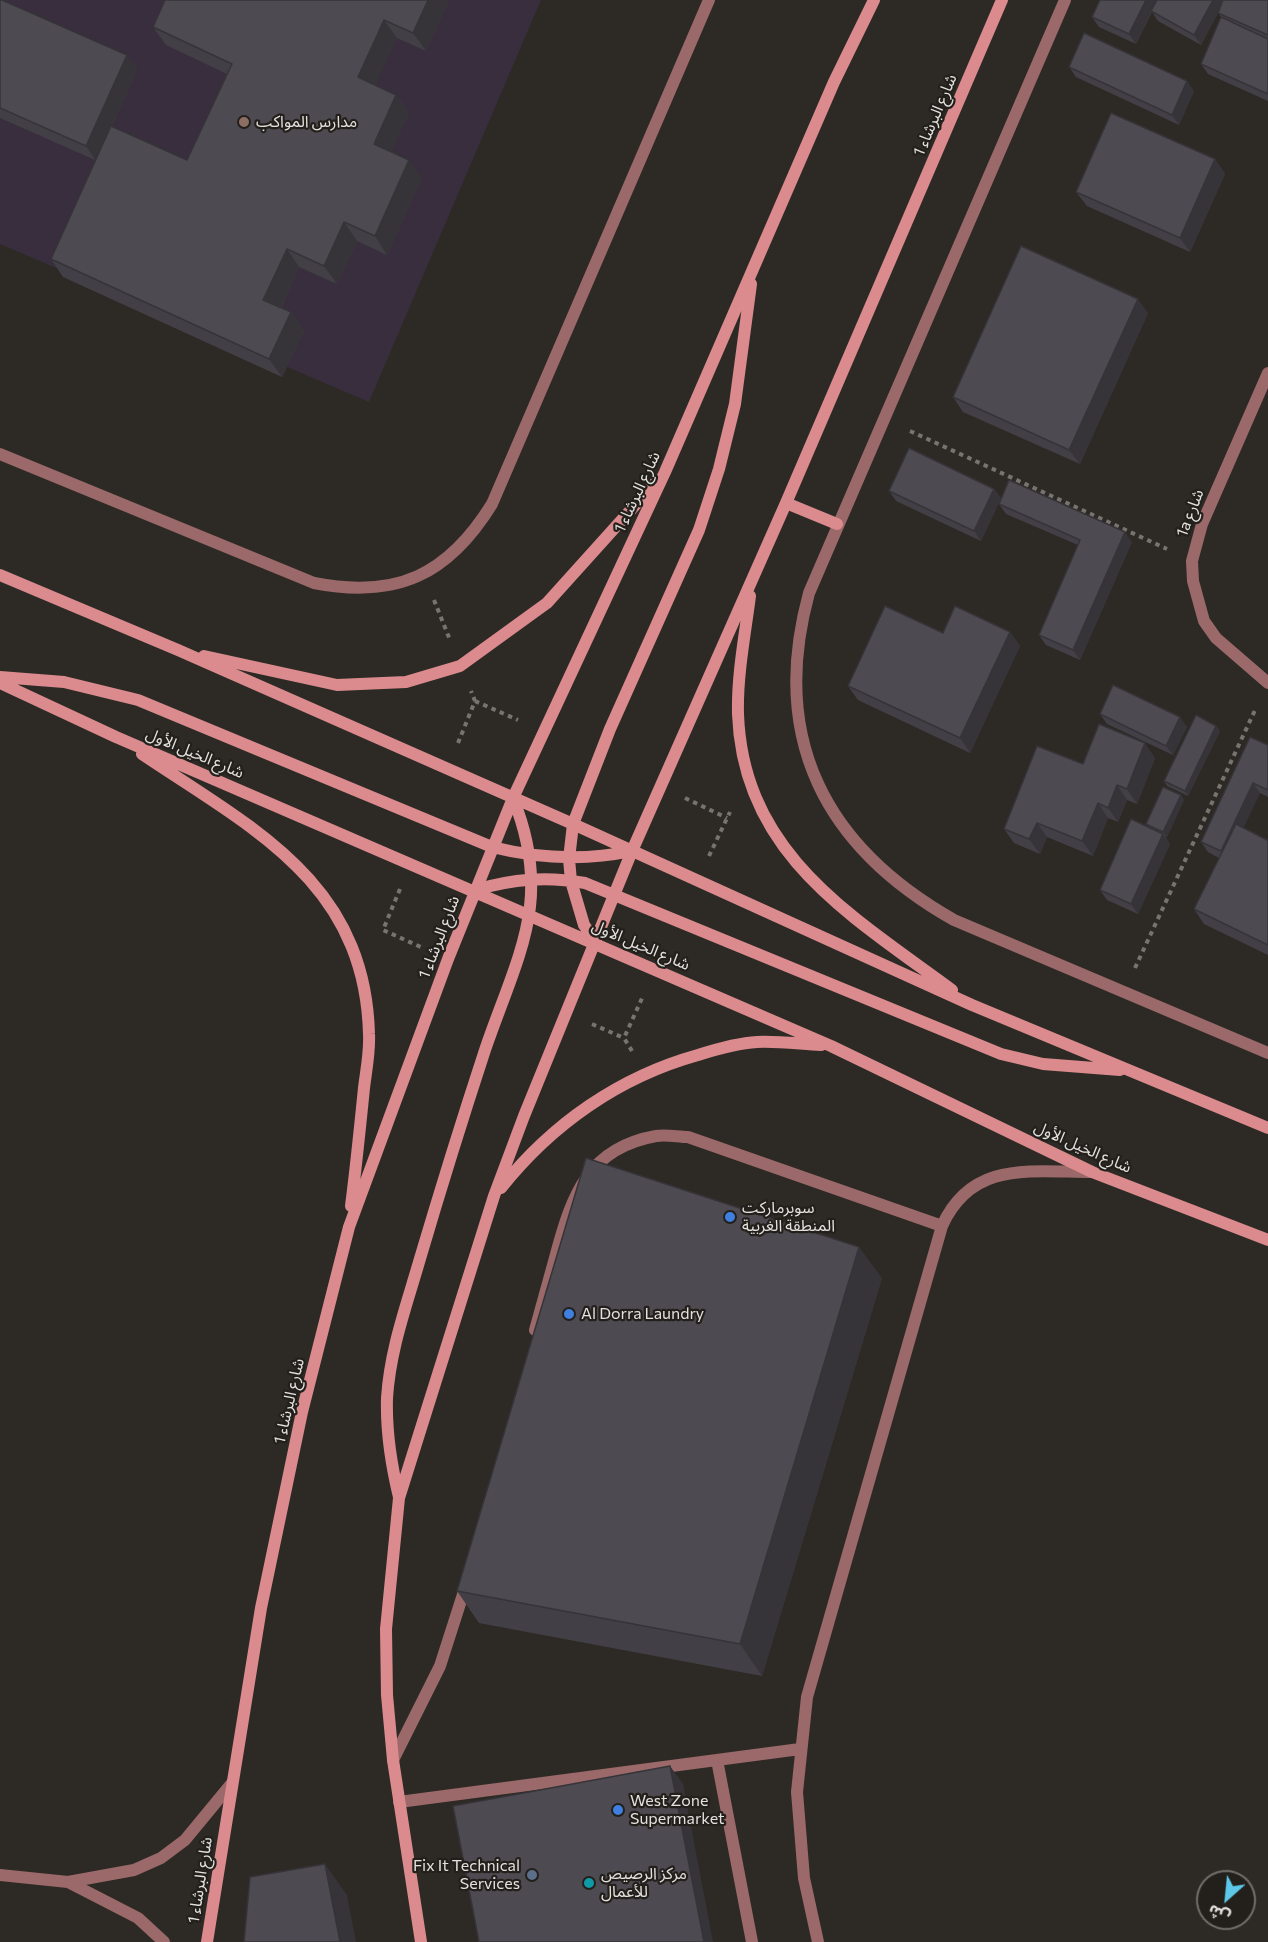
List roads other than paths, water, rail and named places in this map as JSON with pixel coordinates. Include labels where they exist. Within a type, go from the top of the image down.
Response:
[{"type":"main road","name":"شارع البرشاء 1","points":[[207,1942],[261,1608],[302,1412],[349,1227],[492,847],[665,472],[834,82],[874,0]]},
{"type":"main road","name":"شارع البرشاء 1","points":[[421,1942],[393,1760],[387,1695],[386,1629],[399,1498],[494,1196],[524,1116],[597,944],[632,851],[786,503],[1002,0]]},
{"type":"main road","points":[[597,944],[584,925],[571,880],[569,859],[573,824],[644,649],[674,590],[709,500],[735,404],[746,338],[752,272]]},
{"type":"main road","points":[[178,650],[337,685],[406,682],[460,666],[547,603],[665,472]]},
{"type":"main road","points":[[786,503],[837,524]]},
{"type":"main road","points":[[0,575],[178,650],[573,824],[972,1005],[1268,1128]]},
{"type":"main road","points":[[752,580],[739,676],[738,714],[742,752],[755,799],[797,866],[832,901],[972,1005]]},
{"type":"main road","points":[[0,677],[64,682],[138,700],[492,847],[531,856],[569,859],[632,851]]},
{"type":"main road","name":"شارع الخيل الأول","points":[[0,683],[116,737],[475,890],[831,1046],[1092,1172],[1268,1240]]},
{"type":"main road","points":[[116,737],[270,840],[302,869],[329,904],[349,943],[364,989],[369,1036],[349,1227]]},
{"type":"main road","points":[[399,1498],[387,1431],[387,1397],[391,1359],[452,1151],[531,915],[533,878],[531,856],[527,836],[513,798]]},
{"type":"main road","points":[[475,890],[500,882],[533,878],[571,880],[615,894],[1001,1054],[1043,1064],[1128,1071]]},
{"type":"main road","points":[[494,1196],[525,1158],[560,1126],[600,1098],[646,1072],[716,1050],[755,1042],[831,1046]]},
{"type":"street","points":[[0,454],[314,583],[342,588],[370,588],[397,584],[424,575],[463,544],[492,504],[709,0]]},
{"type":"street","points":[[1065,0],[882,418],[809,593],[796,653],[795,684],[804,746],[813,776],[829,806],[871,859],[924,903],[954,920],[1268,1053]]},
{"type":"street","name":"1a شارع","points":[[1268,373],[1202,524],[1192,561],[1195,591],[1204,621],[1215,638],[1268,683]]},
{"type":"street","points":[[531,1347],[573,1199],[581,1181],[602,1159],[628,1143],[658,1136],[688,1137],[942,1226]]},
{"type":"street","points":[[818,1942],[804,1878],[797,1792],[807,1697],[942,1226],[950,1209],[962,1194],[978,1182],[996,1175],[1016,1172],[1092,1172]]},
{"type":"street","points":[[393,1760],[440,1666],[471,1567]]},
{"type":"street","points":[[399,1802],[800,1749]]},
{"type":"street","points":[[717,1760],[752,1942]]},
{"type":"street","points":[[0,1875],[68,1882],[134,1870],[161,1858],[185,1840],[232,1784]]},
{"type":"street","points":[[68,1882],[138,1918],[164,1942]]},
{"type":"place","name":"مدارس المواكب","points":[[244,122]]},
{"type":"place","name":"سوبرماركت المنطقة الغربية","points":[[730,1217]]},
{"type":"place","name":"Al Dorra Laundry","points":[[569,1314]]},
{"type":"place","name":"West Zone Supermarket","points":[[618,1810]]},
{"type":"place","name":"Fix It Technical Services","points":[[532,1875]]},
{"type":"place","name":"مركز الرصيص للأعمال","points":[[589,1883]]}]
